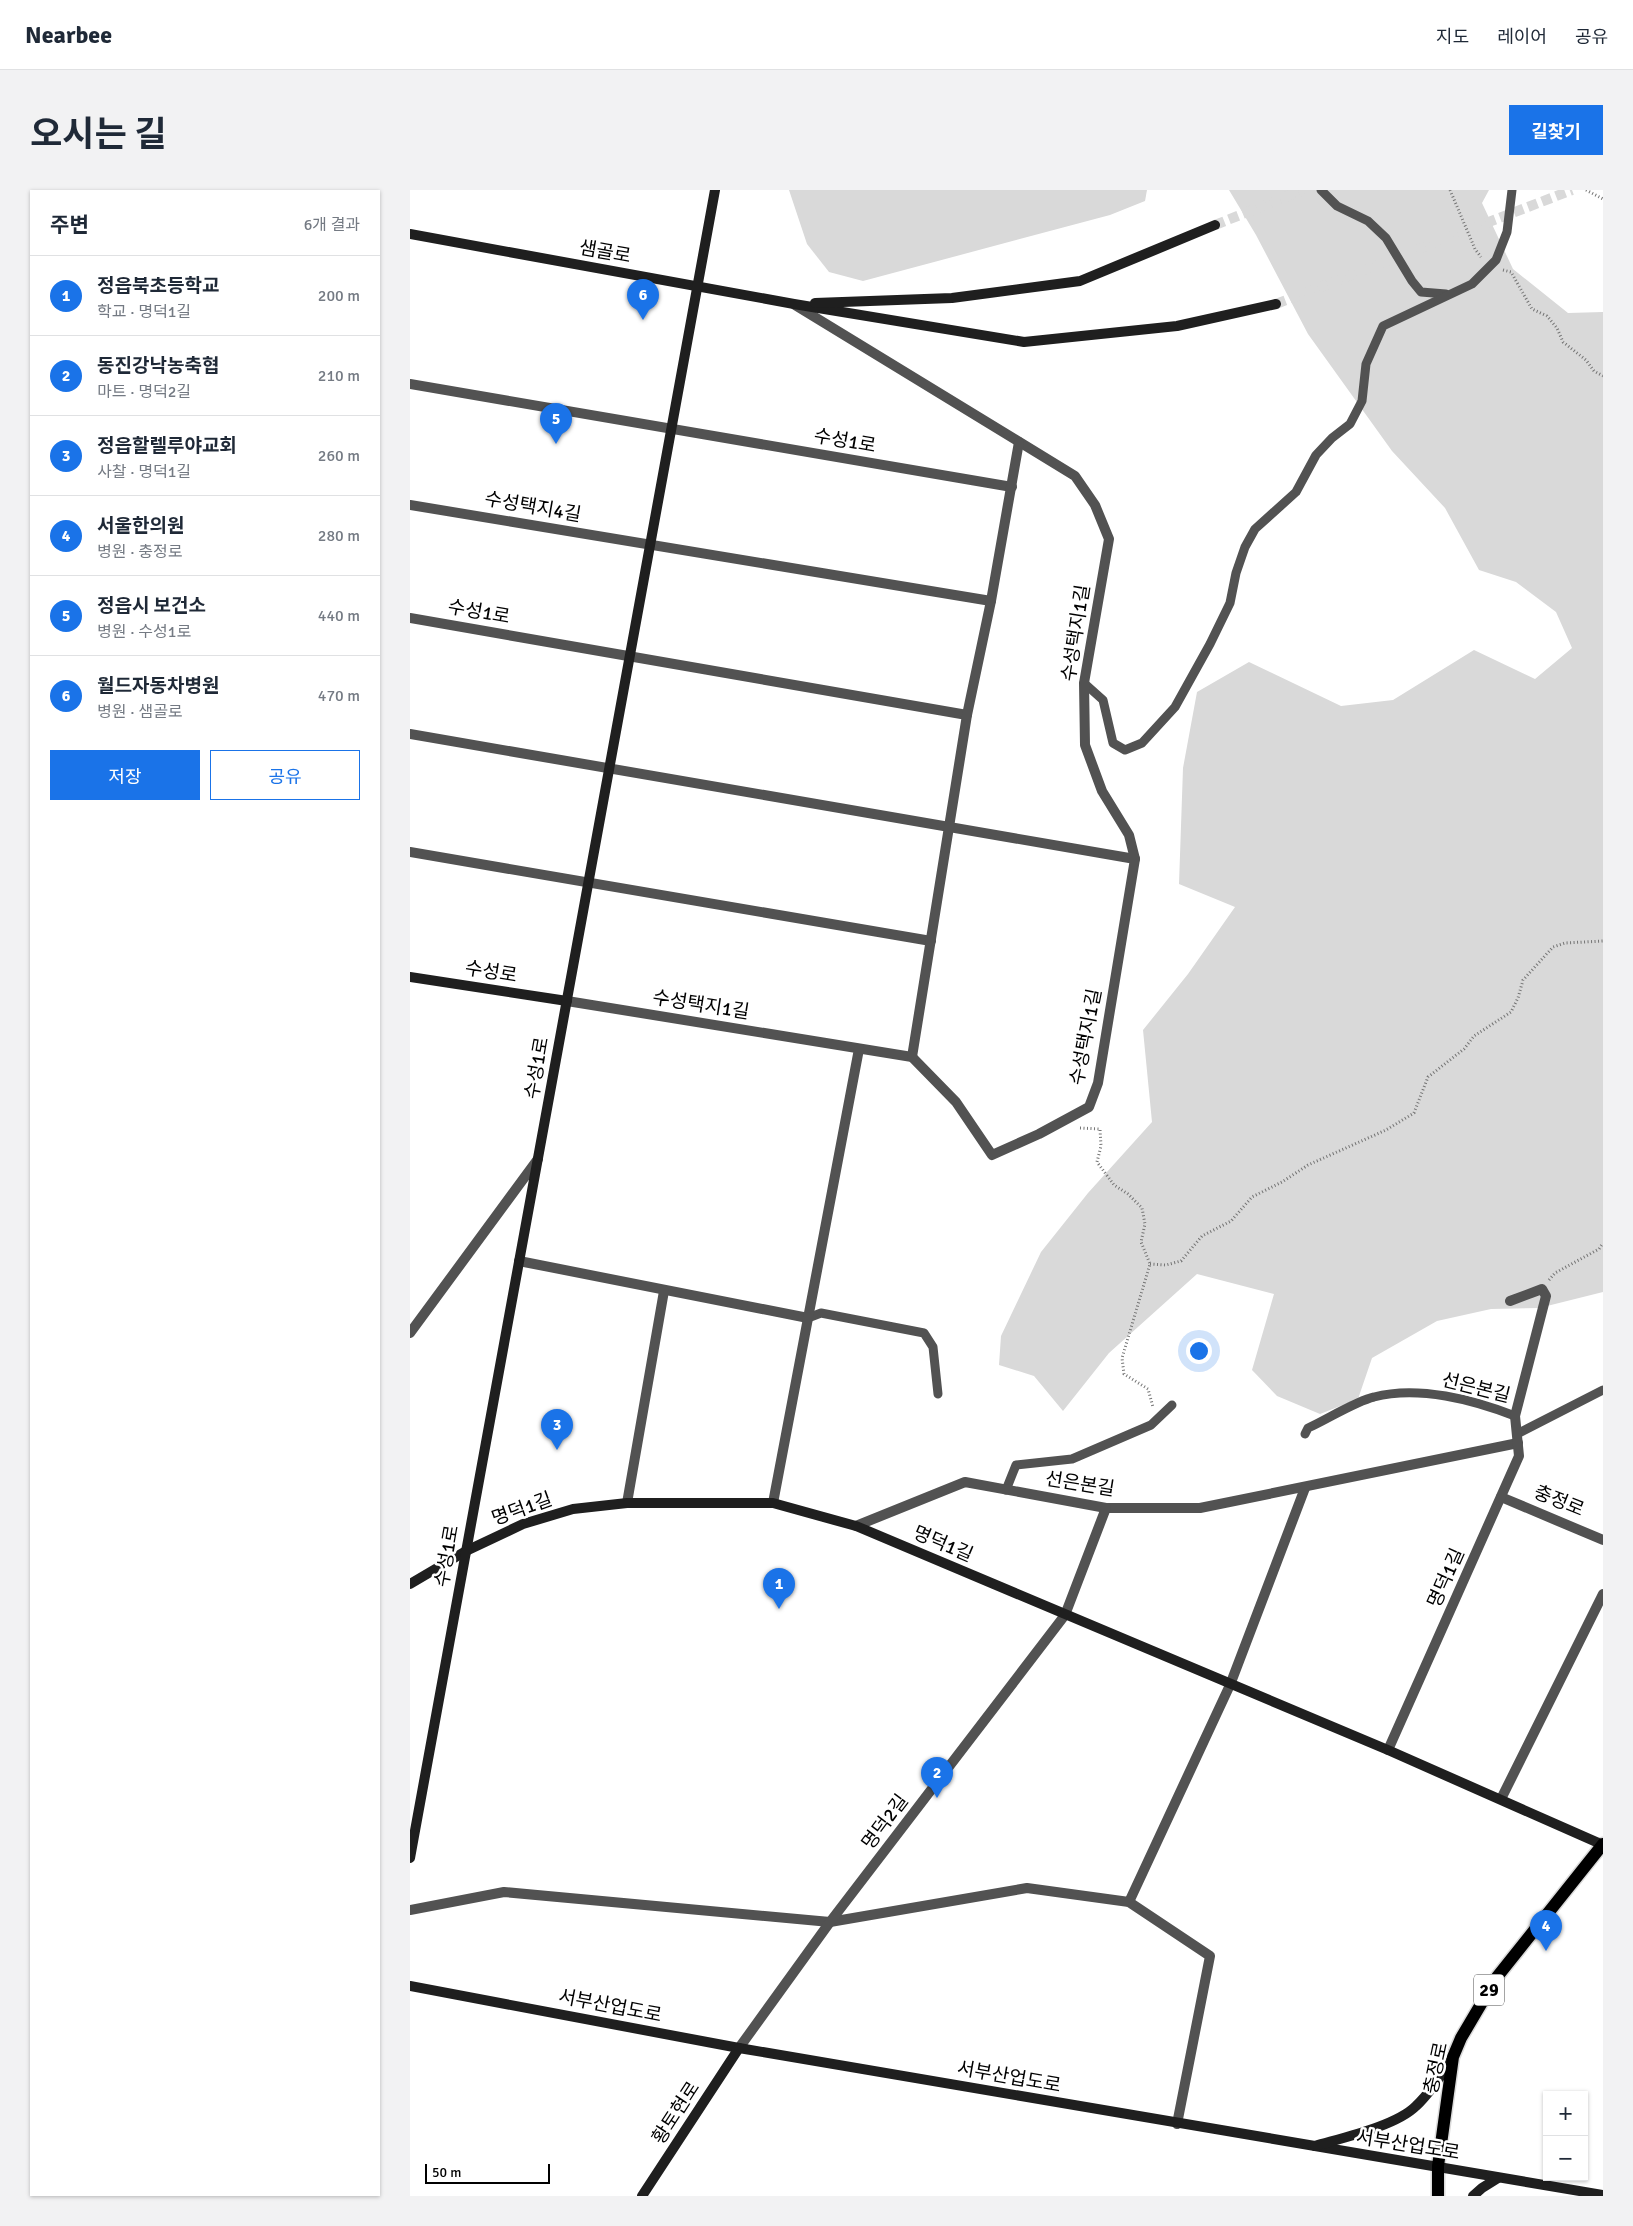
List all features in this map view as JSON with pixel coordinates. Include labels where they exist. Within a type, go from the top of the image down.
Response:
[{"type":"main road","name":"충정로","points":[[1438,2196],[1438,2166],[1453,2057],[1465,2030],[1497,1977],[1603,1845]]},
{"type":"street","name":"수성1로","points":[[410,1858],[715,190]]},
{"type":"street","points":[[794,304],[952,298],[1080,282],[1215,225]]},
{"type":"street","name":"샘골로","points":[[410,234],[794,304]]},
{"type":"street","points":[[794,304],[1024,342],[1177,326],[1276,304]]},
{"type":"street","name":"수성택지1길","points":[[567,1001],[912,1057],[956,1102],[992,1155],[1039,1134],[1089,1107],[1098,1083],[1135,859],[1129,835],[1102,792],[1085,745],[1084,683],[1109,539],[1096,505],[1075,476],[794,304]]},
{"type":"street","name":"수성1로","points":[[410,384],[1012,487]]},
{"type":"street","points":[[912,1057],[967,715],[991,601],[1019,442]]},
{"type":"street","name":"수성택지4길","points":[[410,504],[650,545]]},
{"type":"street","points":[[650,545],[991,601]]},
{"type":"street","name":"수성1로","points":[[410,618],[967,715]]},
{"type":"street","points":[[410,734],[1135,859]]},
{"type":"street","points":[[410,852],[931,941]]},
{"type":"street","name":"수성로","points":[[410,977],[567,1001]]},
{"type":"street","points":[[774,1503],[858,1049]]},
{"type":"street","points":[[410,1333],[538,1159]]},
{"type":"street","points":[[519,1261],[808,1318]]},
{"type":"street","points":[[1510,1300],[1542,1289]]},
{"type":"street","name":"선은본길","points":[[1515,1416],[1546,1296],[1542,1289]]},
{"type":"street","points":[[627,1503],[664,1291]]},
{"type":"street","name":"명덕1길","points":[[1388,1750],[1519,1456],[1515,1416]]},
{"type":"street","name":"선은본길","points":[[856,1526],[965,1482],[1106,1508],[1200,1508],[1306,1488],[1517,1439]]},
{"type":"street","points":[[1129,1902],[1230,1684],[1306,1488]]},
{"type":"street","name":"충정로","points":[[1501,1497],[1603,1540]]},
{"type":"street","name":"명덕1길","points":[[410,1584],[466,1551],[523,1524],[573,1509],[627,1503],[774,1503],[856,1526],[1388,1750],[1603,1845]]},
{"type":"street","name":"명덕2길","points":[[739,2048],[830,1922],[1065,1615],[1106,1508]]},
{"type":"street","points":[[1501,1799],[1603,1594]]},
{"type":"street","points":[[410,1910],[504,1892],[830,1922],[1027,1888],[1129,1902],[1210,1956],[1177,2124]]},
{"type":"street","name":"서부산업도로","points":[[410,1986],[739,2048],[1603,2195]]},
{"type":"street","name":"황토현로","points":[[642,2196],[739,2048]]},
{"type":"street","points":[[1312,2147],[1389,2122],[1414,2108],[1434,2087],[1453,2057]]},
{"type":"street","points":[[1473,2196],[1498,2178]]},
{"type":"lane","points":[[1320,190],[1337,206],[1368,221],[1386,238],[1412,281],[1421,292],[1449,294]]},
{"type":"lane","points":[[1084,683],[1103,700],[1113,743],[1125,750],[1142,743],[1176,707],[1230,603],[1236,573],[1245,547],[1255,529],[1296,492],[1316,455],[1332,438],[1350,424],[1362,401],[1366,364],[1383,326],[1472,284],[1496,260],[1507,232],[1512,190]]},
{"type":"lane","points":[[808,1318],[821,1313],[924,1333],[933,1347],[938,1394]]},
{"type":"lane","points":[[1517,1439],[1603,1390]]},
{"type":"lane","name":"선은본길","points":[[1305,1434],[1308,1428],[1373,1397],[1410,1392],[1470,1401],[1515,1416]]},
{"type":"lane","points":[[1006,1490],[1016,1465],[1072,1459],[1151,1425],[1172,1405]]},
{"type":"path","points":[[1450,190],[1475,249],[1488,266],[1511,272],[1532,309],[1547,316],[1557,328],[1563,342],[1586,360],[1594,371],[1603,376]]},
{"type":"path","points":[[1586,190],[1603,199]]},
{"type":"path","points":[[1150,1264],[1166,1265],[1181,1261],[1202,1236],[1231,1221],[1252,1197],[1282,1182],[1308,1165],[1386,1130],[1414,1112],[1428,1077],[1464,1049],[1474,1036],[1511,1012],[1518,998],[1523,980],[1553,947],[1565,943],[1603,941]]},
{"type":"path","points":[[1077,1129],[1085,1127],[1100,1129],[1101,1146],[1098,1162],[1114,1186],[1128,1194],[1142,1208],[1145,1224],[1141,1242],[1150,1264],[1122,1358],[1124,1374],[1148,1389],[1156,1420]]},
{"type":"path","points":[[1542,1289],[1555,1273],[1599,1250],[1603,1243]]},
{"type":"shaded area","points":[[789,190],[1147,190],[1145,201],[1110,215],[863,281],[829,272],[807,244]]},
{"type":"shaded area","points":[[1229,190],[1489,190],[1482,203],[1513,269],[1568,313],[1603,312],[1603,1292],[1539,1308],[1491,1309],[1437,1321],[1372,1358],[1358,1399],[1320,1414],[1277,1396],[1252,1370],[1274,1294],[1197,1274],[1109,1353],[1063,1411],[1034,1376],[999,1365],[1001,1336],[1041,1252],[1088,1193],[1152,1122],[1143,1030],[1188,974],[1235,907],[1179,884],[1183,768],[1197,692],[1249,662],[1341,706],[1393,700],[1474,650],[1535,679],[1572,648],[1556,612],[1516,582],[1479,570],[1445,508],[1392,451],[1308,334],[1256,235]]},
{"type":"tunnel","points":[[1215,225],[1303,190]]},
{"type":"tunnel","points":[[1276,304],[1572,190]]},
{"type":"place","name":"월드자동차병원","points":[[643,320]]},
{"type":"place","name":"정읍시 보건소","points":[[556,444]]},
{"type":"place","name":"정읍할렐루야교회","points":[[557,1450]]},
{"type":"place","name":"정읍북초등학교","points":[[779,1609]]},
{"type":"place","name":"동진강낙농축협","points":[[937,1798]]},
{"type":"place","name":"서울한의원","points":[[1546,1951]]}]
